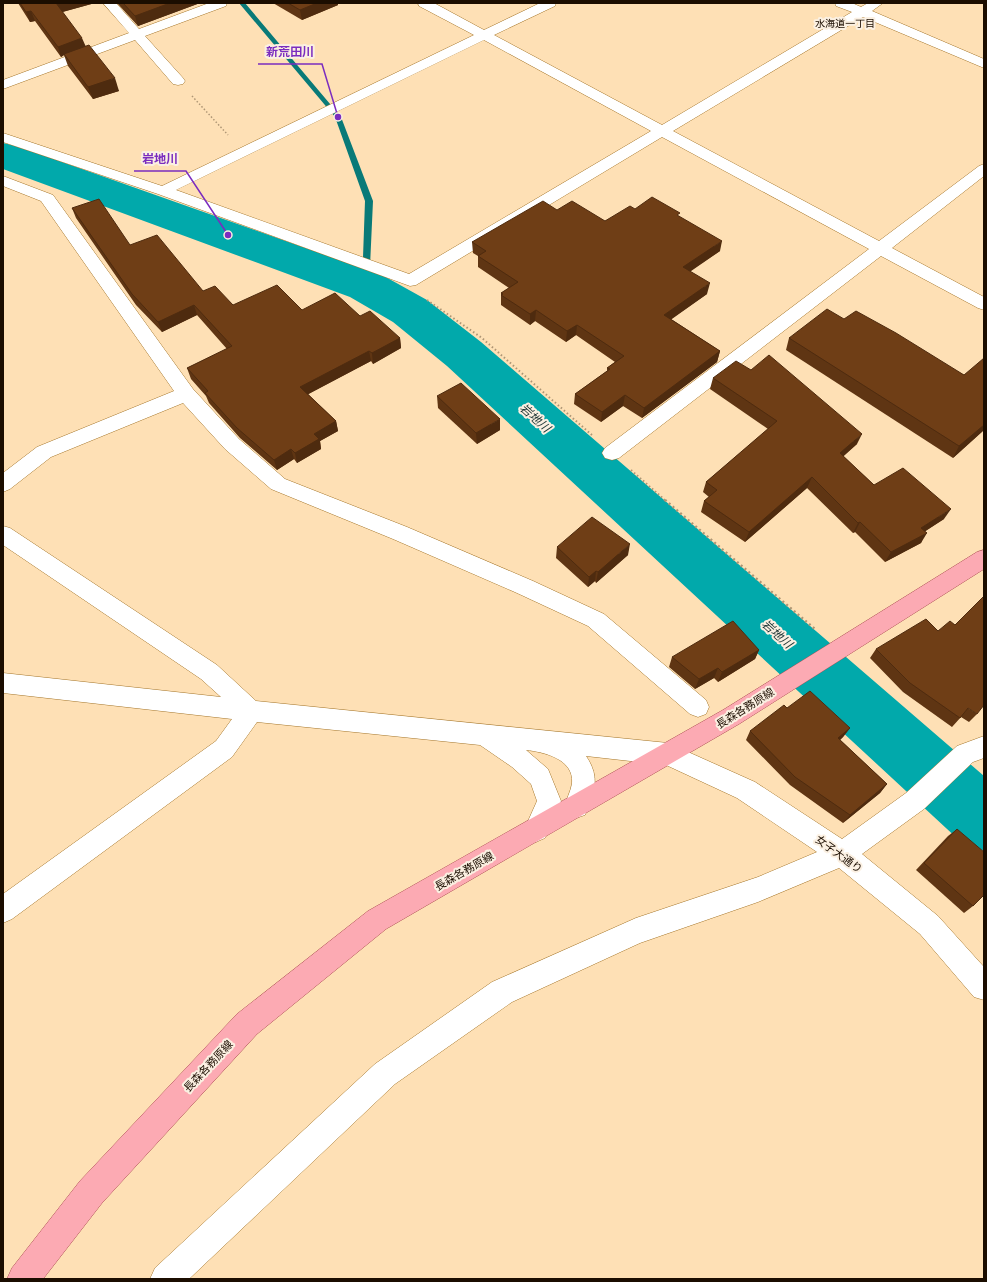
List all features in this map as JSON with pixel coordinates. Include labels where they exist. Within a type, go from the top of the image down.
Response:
[{"type":"main road","name":"長森各務原線","points":[[23,1279],[91,1192],[247,1024],[377,920],[731,717],[984,558]]},
{"type":"street","points":[[109,3],[178,80]]},
{"type":"street","points":[[3,85],[221,3]]},
{"type":"street","points":[[424,3],[664,130],[984,304]]},
{"type":"street","points":[[163,191],[550,3]]},
{"type":"street","points":[[841,3],[984,64]]},
{"type":"street","points":[[3,137],[163,191],[398,275],[410,281],[876,3]]},
{"type":"street","points":[[612,453],[984,169]]},
{"type":"street","points":[[3,181],[47,198],[186,394],[232,444],[278,484],[400,533],[525,587],[596,620],[698,707]]},
{"type":"street","points":[[3,484],[44,452],[186,394]]},
{"type":"street","points":[[3,534],[209,672],[251,711],[224,749],[3,910]]},
{"type":"street","name":"女子大通り","points":[[3,683],[251,711],[668,754],[746,790],[842,854],[929,925],[984,987]]},
{"type":"street","points":[[483,735],[500,744],[540,777],[549,801],[536,830]]},
{"type":"street","points":[[543,741],[570,753],[581,769],[584,783],[576,807]]},
{"type":"street","points":[[166,1279],[385,1074],[502,992],[636,931],[758,889],[842,854],[915,801],[965,754],[984,747]]},
{"type":"path","points":[[178,80],[243,152]]},
{"type":"building","points":[[20,3],[56,3],[82,38],[58,47],[31,11],[26,12]]},
{"type":"building","points":[[123,3],[170,3],[135,16]]},
{"type":"building","points":[[288,3],[317,3],[300,10]]},
{"type":"building","points":[[89,45],[115,78],[88,87],[64,54]]},
{"type":"building","points":[[652,197],[680,213],[677,215],[722,241],[683,267],[710,283],[664,315],[720,351],[644,408],[625,395],[602,412],[575,394],[610,369],[607,368],[624,356],[577,325],[567,331],[536,310],[530,314],[501,295],[503,294],[501,293],[518,282],[478,256],[486,251],[472,242],[543,201],[557,210],[572,201],[605,221],[630,206],[635,209]]},
{"type":"building","points":[[99,199],[130,245],[157,235],[203,291],[215,286],[233,305],[277,285],[302,310],[335,293],[360,316],[370,311],[400,338],[372,353],[369,351],[300,387],[336,421],[314,434],[319,439],[295,453],[291,449],[274,460],[237,428],[205,393],[208,391],[187,368],[232,346],[194,305],[158,322],[132,294],[72,208]]},
{"type":"building","points":[[827,309],[844,319],[856,311],[896,333],[964,375],[984,358],[984,425],[959,446],[789,338]]},
{"type":"building","points":[[769,355],[862,434],[840,453],[874,485],[903,468],[951,509],[921,528],[927,533],[891,552],[860,522],[858,523],[812,477],[749,532],[704,501],[717,490],[706,482],[777,421],[713,378],[736,361],[751,370]]},
{"type":"building","points":[[461,383],[500,419],[476,433],[437,396]]},
{"type":"building","points":[[592,517],[630,544],[598,572],[596,571],[589,577],[557,547]]},
{"type":"building","points":[[984,596],[984,705],[977,714],[968,708],[960,718],[910,683],[876,649],[926,619],[938,631],[950,621],[955,625]]},
{"type":"building","points":[[733,621],[759,650],[722,672],[718,668],[699,679],[672,657]]},
{"type":"building","points":[[810,691],[850,728],[838,738],[887,784],[850,815],[795,777],[750,731],[784,705],[787,708]]},
{"type":"building","points":[[957,829],[984,852],[984,895],[973,906],[924,863]]},
{"type":"waterway","points":[[242,3],[338,117],[369,201],[366,286]]},
{"type":"waterway","name":"岩地川","points":[[3,155],[366,286],[410,311],[464,354],[984,819]]},
{"type":"place","name":"新荒田川","points":[[338,117]]},
{"type":"place","name":"岩地川","points":[[228,235]]},
{"type":"district","name":"水海道一丁目","points":[[845,23]]}]
